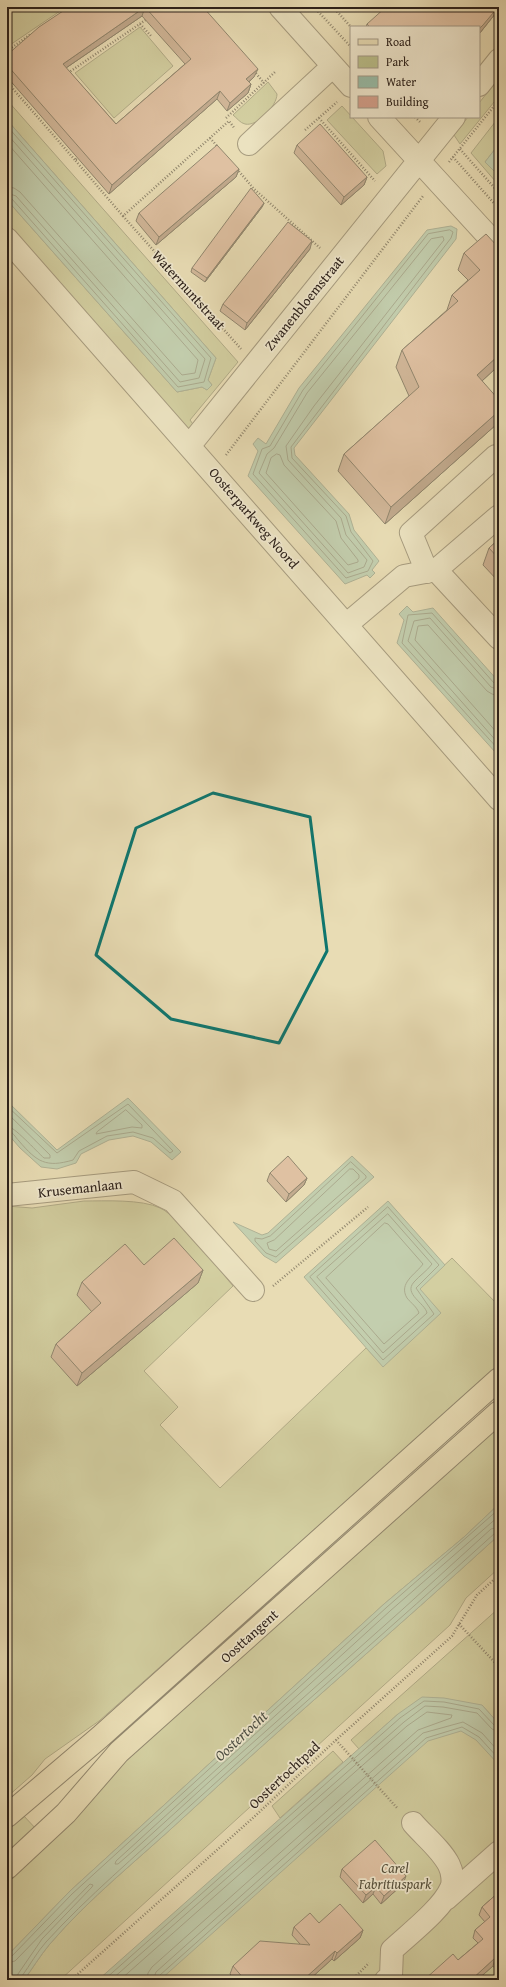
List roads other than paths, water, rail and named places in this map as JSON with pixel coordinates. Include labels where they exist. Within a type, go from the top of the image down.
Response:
[{"type":"main road","name":"Oosttangent","points":[[7,1816],[100,1737],[499,1379]]},
{"type":"main road","name":"Oosttangent","points":[[7,1868],[66,1813],[119,1752],[499,1412]]},
{"type":"street","points":[[280,7],[333,66],[346,93]]},
{"type":"street","points":[[480,84],[499,60]]},
{"type":"street","points":[[249,144],[333,66]]},
{"type":"street","points":[[380,118],[499,248]]},
{"type":"street","name":"Zwanenbloemstraat","points":[[190,445],[448,124]]},
{"type":"street","name":"Oosterparkweg Noord","points":[[7,239],[190,445],[499,799]]},
{"type":"street","points":[[496,456],[411,534],[432,571],[499,638]]},
{"type":"street","points":[[346,625],[404,576],[432,571],[499,516]]},
{"type":"street","name":"Krusemanlaan","points":[[7,1195],[134,1182],[173,1201],[261,1289]]},
{"type":"street","points":[[413,1823],[450,1865],[452,1887],[446,1899]]},
{"type":"street","points":[[386,1980],[391,1976],[392,1950],[499,1852]]},
{"type":"water","points":[[7,120],[216,358],[208,380],[212,385],[207,390],[202,387],[177,392],[7,200]]},
{"type":"water","points":[[499,144],[499,176],[485,162]]},
{"type":"water","points":[[451,226],[457,229],[456,239],[294,448],[295,455],[349,514],[354,530],[379,561],[372,570],[375,573],[370,578],[367,575],[345,584],[248,476],[258,451],[253,444],[258,438],[266,444],[299,388],[427,230]]},
{"type":"water","points":[[407,606],[413,612],[433,608],[499,682],[499,754],[496,753],[397,643],[404,620],[399,614]]},
{"type":"water","points":[[128,1098],[181,1152],[172,1160],[151,1142],[133,1136],[109,1140],[81,1154],[76,1163],[57,1169],[41,1167],[20,1148],[7,1133],[7,1101],[57,1150]]},
{"type":"water","points":[[352,1156],[374,1177],[276,1263],[264,1256],[233,1222],[262,1235],[268,1233]]},
{"type":"water","points":[[388,1201],[445,1265],[420,1289],[441,1313],[383,1367],[304,1277]]},
{"type":"water","name":"Oostertocht","points":[[499,1504],[499,1535],[97,1895],[49,1945],[24,1980],[7,1980],[7,1956],[70,1891],[384,1604],[464,1537]]},
{"type":"water","points":[[422,1697],[444,1698],[482,1705],[499,1724],[499,1765],[476,1740],[461,1731],[428,1741],[160,1980],[98,1980],[398,1714]]},
{"type":"park label","name":"Carel Fabritiuspark","points":[[395,1876]]}]
